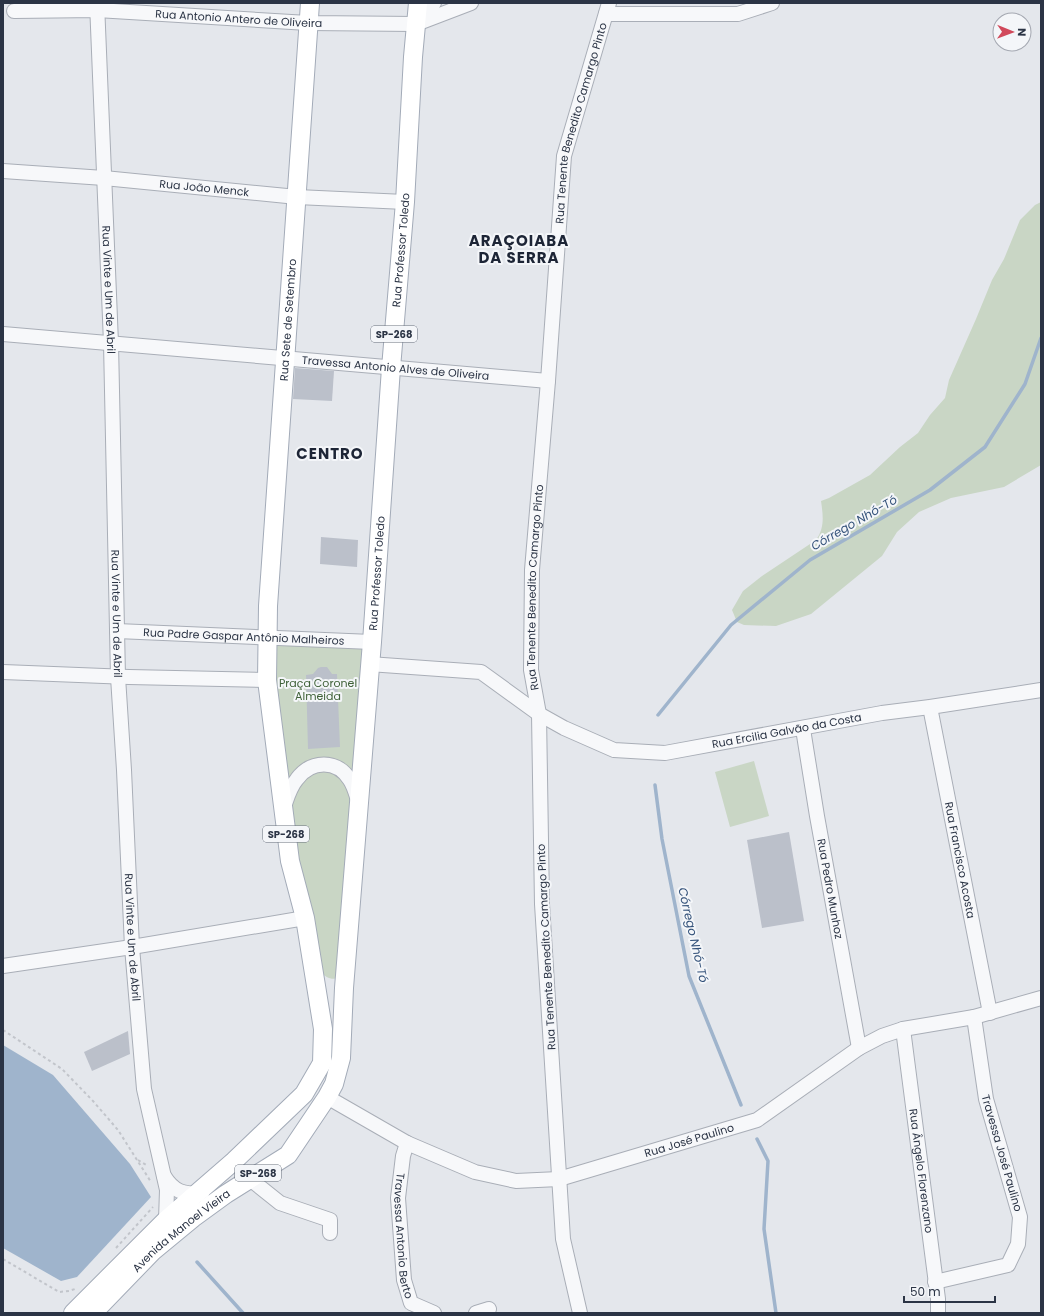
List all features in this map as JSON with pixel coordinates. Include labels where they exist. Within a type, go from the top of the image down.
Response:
[{"type":"main road","name":"Rua Sete de Setembro","points":[[267,637],[310,3]]},
{"type":"main road","name":"Rua Professor Toledo","points":[[369,664],[372,642],[391,368],[405,202],[418,3]]},
{"type":"main road","name":"SP-268","points":[[267,637],[267,680],[283,808],[290,861],[304,918]]},
{"type":"main road","name":"SP-268","points":[[359,803],[369,664]]},
{"type":"main road","name":"Avenida Manoel Vieira","points":[[93,1313],[153,1251],[192,1218],[226,1194],[288,1155],[334,1084],[341,1058],[344,988],[359,803]]},
{"type":"main road","name":"Avenida Manoel Vieira","points":[[73,1313],[166,1220],[250,1146],[304,1094],[322,1063],[323,1028],[304,918]]},
{"type":"main road","points":[[250,1146],[247,1156],[248,1163],[250,1168],[256,1171],[256,1175]]},
{"type":"street","points":[[416,24],[434,3]]},
{"type":"street","points":[[416,24],[471,3]]},
{"type":"street","points":[[608,9],[738,14],[772,3]]},
{"type":"street","name":"Rua Antonio Antero de Oliveira","points":[[14,11],[97,6],[308,23],[416,24]]},
{"type":"street","name":"Rua Vinte e Um de Abril","points":[[97,6],[111,343],[118,677],[132,947],[144,1089],[164,1176],[166,1190],[166,1220]]},
{"type":"street","name":"Rua Tenente Benedito Camargo Pinto","points":[[580,1313],[562,1239],[542,904],[539,714],[531,670],[532,570],[548,381],[564,156],[608,9]]},
{"type":"street","name":"Rua João Menck","points":[[3,171],[104,178],[297,197],[405,202]]},
{"type":"street","name":"Travessa Antonio Alves de Oliveira","points":[[3,334],[548,381]]},
{"type":"street","name":"Rua Padre Gaspar Antônio Malheiros","points":[[117,631],[372,642]]},
{"type":"street","name":"Rua Ercilia Galvão da Costa","points":[[369,664],[481,672],[539,714],[564,728],[614,750],[665,753],[803,729],[882,713],[1041,690]]},
{"type":"street","points":[[3,672],[118,677],[267,680]]},
{"type":"street","name":"Rua Francisco Acosta","points":[[930,707],[990,1013]]},
{"type":"street","name":"Rua Pedro Munhoz","points":[[803,729],[817,816],[859,1048]]},
{"type":"street","points":[[283,808],[296,779],[305,770],[316,765],[327,764],[337,767],[344,772],[350,780],[359,803]]},
{"type":"street","points":[[3,966],[132,947],[304,918]]},
{"type":"street","name":"Rua José Paulino","points":[[327,1097],[407,1143],[475,1172],[516,1181],[559,1179],[757,1120],[859,1048],[882,1036],[902,1029],[974,1017],[1041,998]]},
{"type":"street","name":"Travessa José Paulino","points":[[935,1282],[1008,1265],[1018,1244],[1020,1217],[986,1099],[974,1017]]},
{"type":"street","name":"Rua Ângelo Florenzano","points":[[902,1029],[938,1300],[938,1313]]},
{"type":"street","name":"Travessa Antonio Berto","points":[[407,1143],[403,1156],[398,1198],[404,1280],[411,1303],[434,1313]]},
{"type":"street","points":[[256,1175],[280,1203],[330,1220],[330,1233]]},
{"type":"street","points":[[164,1176],[170,1185],[181,1193],[226,1194]]},
{"type":"path","points":[[3,1030],[62,1069],[93,1101],[118,1130],[151,1181],[153,1188]]},
{"type":"path","points":[[114,1249],[154,1206]]},
{"type":"path","points":[[3,1259],[59,1292],[79,1288]]},
{"type":"green space","points":[[1041,202],[1041,465],[1004,487],[951,498],[919,512],[897,532],[882,556],[811,614],[776,626],[744,625],[737,622],[732,610],[743,591],[762,576],[816,540],[822,526],[823,516],[821,501],[870,475],[900,447],[918,433],[930,415],[945,398],[949,380],[992,280],[1004,259],[1020,220],[1035,205]]},
{"type":"green space","name":"Praça Coronel Almeida","points":[[270,640],[369,645],[339,978],[334,979],[325,976],[321,972],[305,907]]},
{"type":"green space","points":[[754,761],[769,816],[730,827],[715,772]]},
{"type":"water","points":[[3,1045],[53,1075],[130,1164],[151,1197],[77,1277],[61,1281],[3,1248]]},
{"type":"building","points":[[295,368],[334,371],[332,401],[293,399]]},
{"type":"building","points":[[321,537],[358,540],[357,567],[320,564]]},
{"type":"building","points":[[327,667],[332,674],[337,674],[340,747],[308,749],[306,675],[313,674],[318,668]]},
{"type":"building","points":[[789,832],[804,921],[762,928],[747,840]]},
{"type":"building","points":[[128,1031],[130,1054],[92,1071],[84,1052]]},
{"type":"waterway","name":"Córrego Nhó-Tó","points":[[658,715],[731,625],[810,560],[930,490],[985,447],[1025,384],[1041,338]]},
{"type":"waterway","name":"Córrego Nhó-Tó","points":[[655,785],[662,839],[689,976],[741,1105]]},
{"type":"waterway","name":"Córrego Nhó-Tó","points":[[757,1139],[768,1161],[764,1229],[776,1313]]},
{"type":"waterway","points":[[197,1262],[243,1313]]},
{"type":"district","name":"ARAÇOIABA DA SERRA","points":[[519,250]]},
{"type":"district","name":"CENTRO","points":[[330,454]]}]
